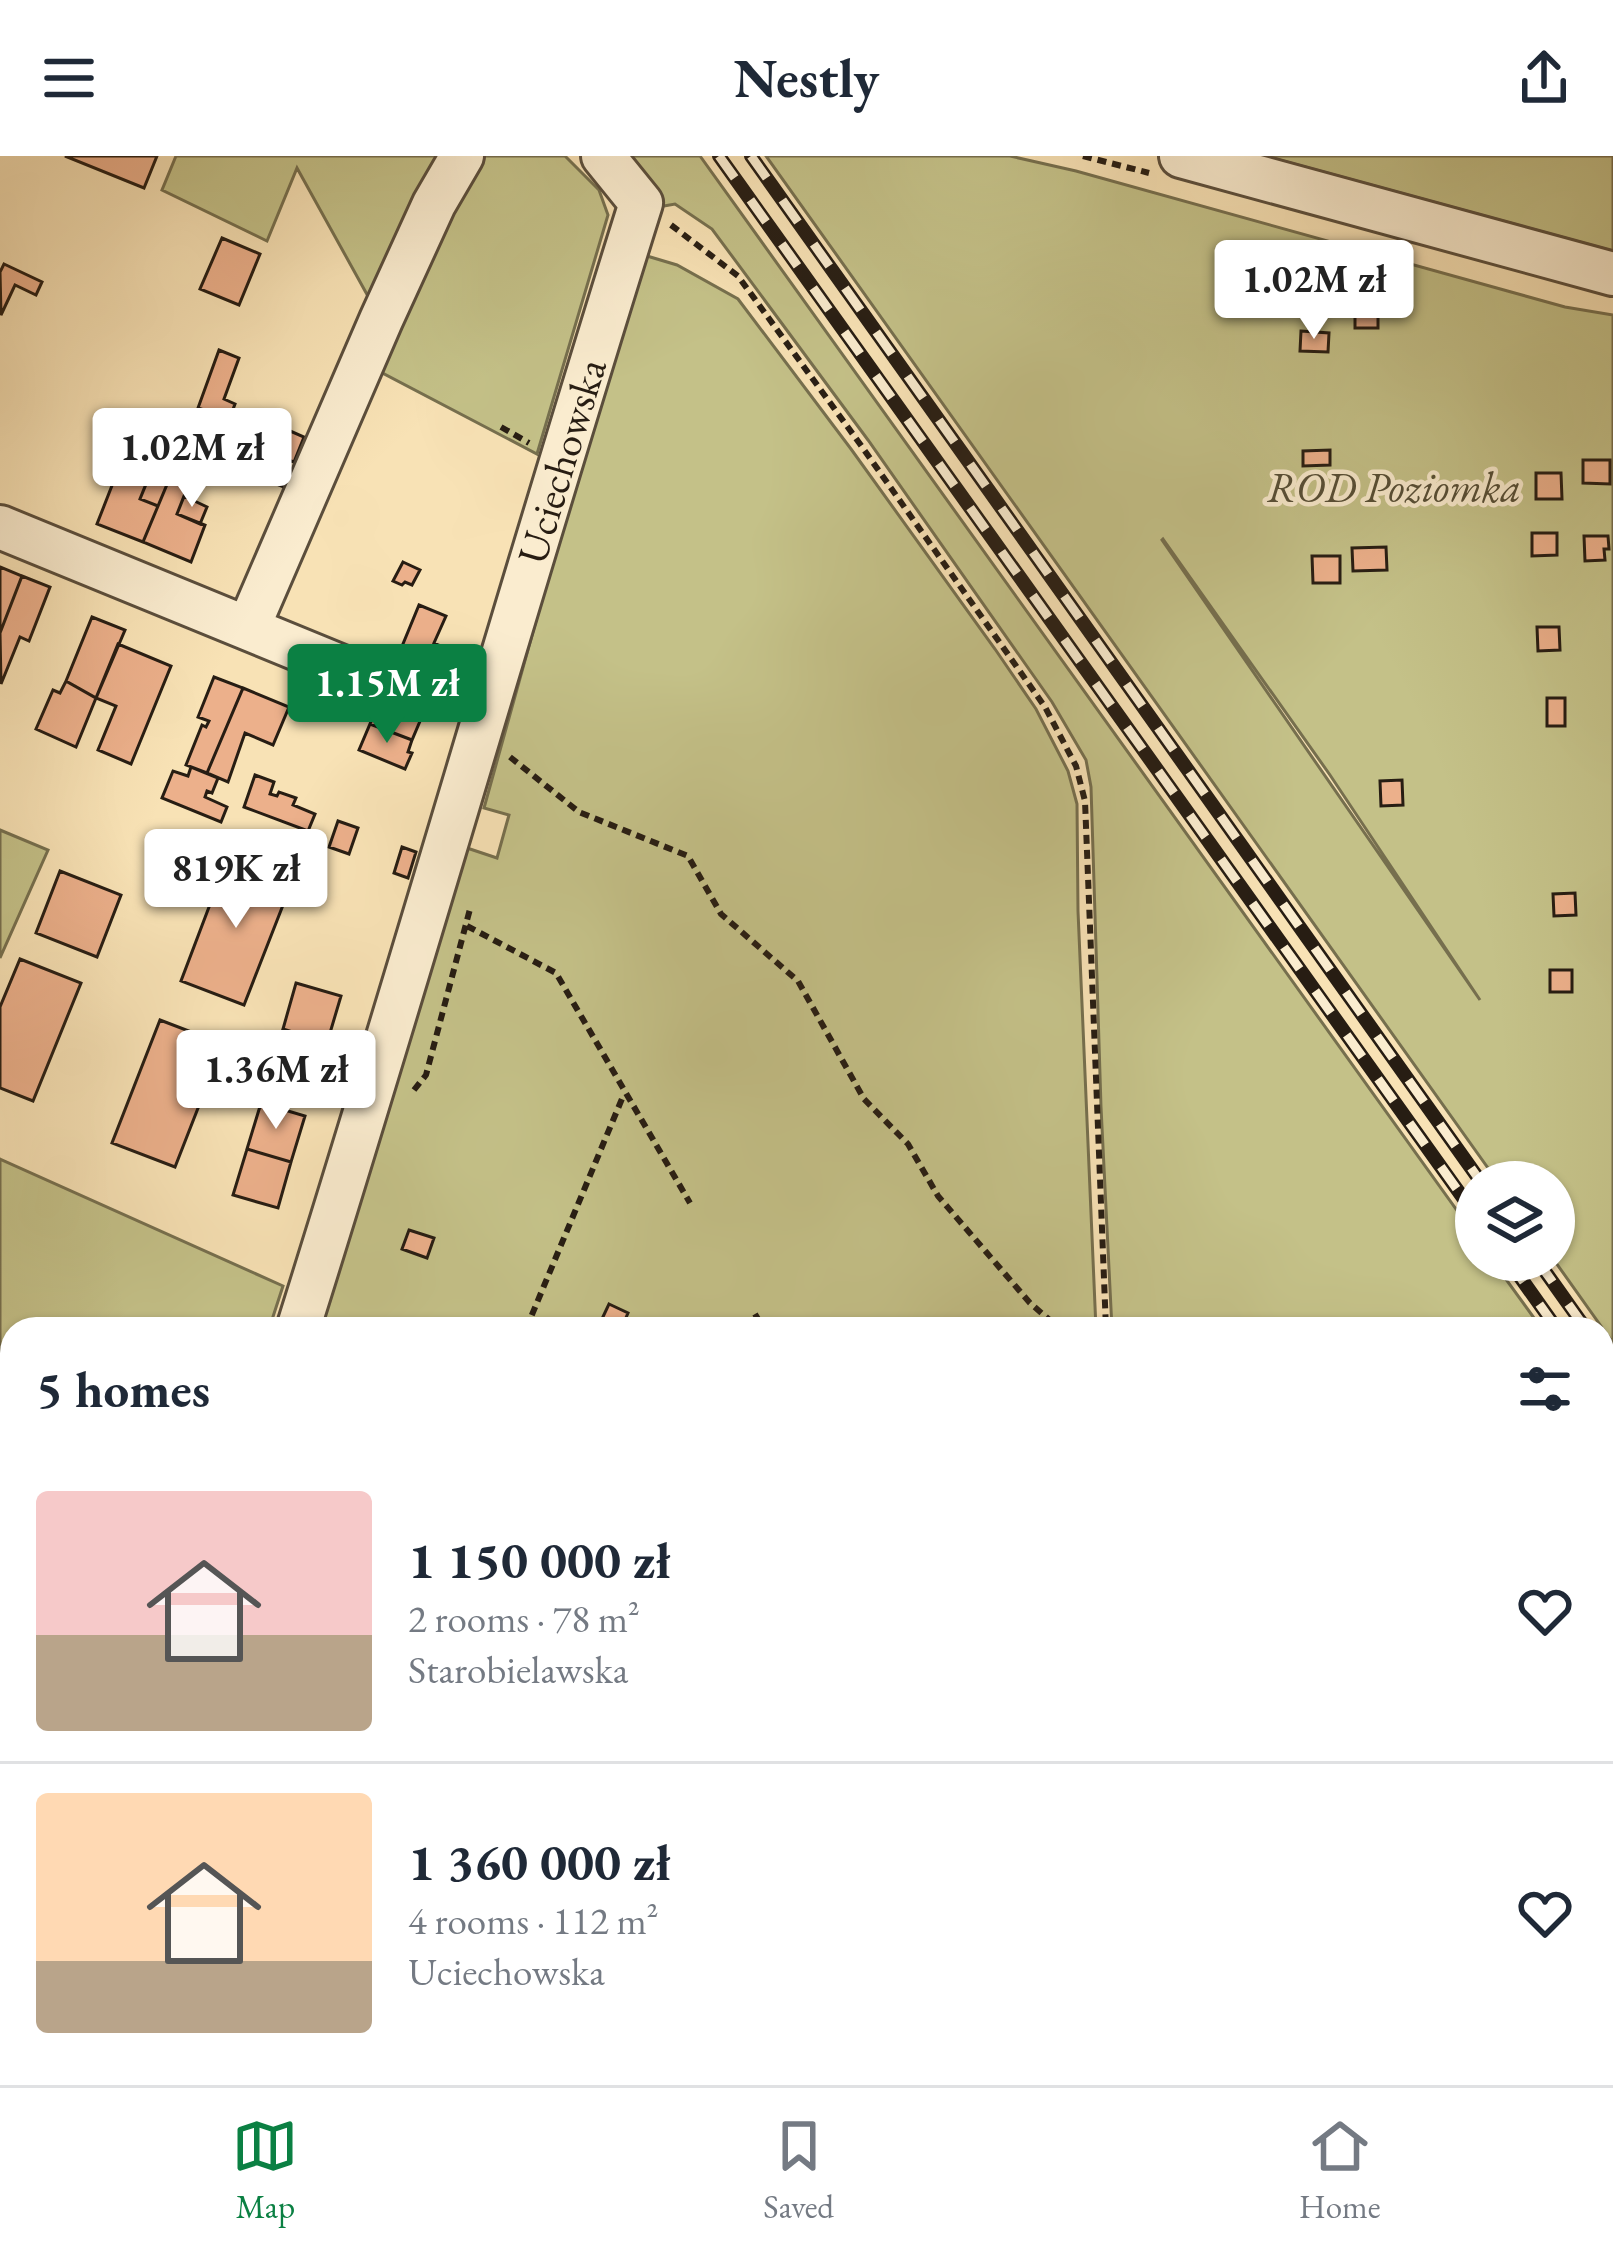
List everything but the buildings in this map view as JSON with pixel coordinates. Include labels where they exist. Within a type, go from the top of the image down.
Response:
[{"type":"street","points":[[248,628],[381,320],[434,204],[462,156]]},
{"type":"street","points":[[603,156],[641,203]]},
{"type":"street","points":[[1181,156],[1613,274]]},
{"type":"street","name":"Uciechowska","points":[[302,1317],[641,203]]},
{"type":"street","points":[[0,527],[354,672]]},
{"type":"path","points":[[641,203],[738,276],[1045,706],[1076,766],[1085,801],[1106,1317]]},
{"type":"path","points":[[501,427],[543,450]]},
{"type":"path","points":[[510,757],[579,812],[688,856],[721,914],[798,981],[864,1099],[908,1144],[938,1196],[1046,1317]]},
{"type":"path","points":[[467,926],[556,973],[690,1203]]},
{"type":"path","points":[[531,1317],[624,1094]]},
{"type":"green space","points":[[176,156],[445,156],[369,298],[297,168],[267,241],[162,190]]},
{"type":"green space","points":[[481,156],[565,156],[599,190],[608,215],[537,454],[373,368]]},
{"type":"green space","points":[[623,156],[700,156],[1455,1208],[1455,1281],[1507,1281],[1533,1317],[1111,1317],[1091,787],[1086,760],[1052,702],[868,440],[712,229],[675,204],[658,207]]},
{"type":"green space","name":"ROD Poziomka","points":[[766,156],[1010,156],[1565,307],[1613,315],[1613,1317],[1595,1317],[1569,1281],[1575,1281],[1575,1161],[1483,1161]],"holes":[[[1162,540],[1330,775],[1480,1000]]]},
{"type":"green space","points":[[1265,156],[1613,156],[1613,251]]},
{"type":"green space","points":[[647,256],[677,265],[738,299],[995,649],[1036,709],[1068,771],[1077,804],[1095,1317],[320,1317],[461,846],[497,858],[509,815],[484,808],[634,268]]},
{"type":"green space","points":[[0,830],[48,850],[0,958]]},
{"type":"green space","points":[[0,1159],[283,1286],[273,1317],[0,1317]]},
{"type":"railway","points":[[719,156],[1455,1187]]},
{"type":"railway","points":[[751,156],[1466,1161]]},
{"type":"railway","points":[[1523,1281],[1548,1317]]},
{"type":"railway","points":[[1552,1281],[1577,1317]]}]
